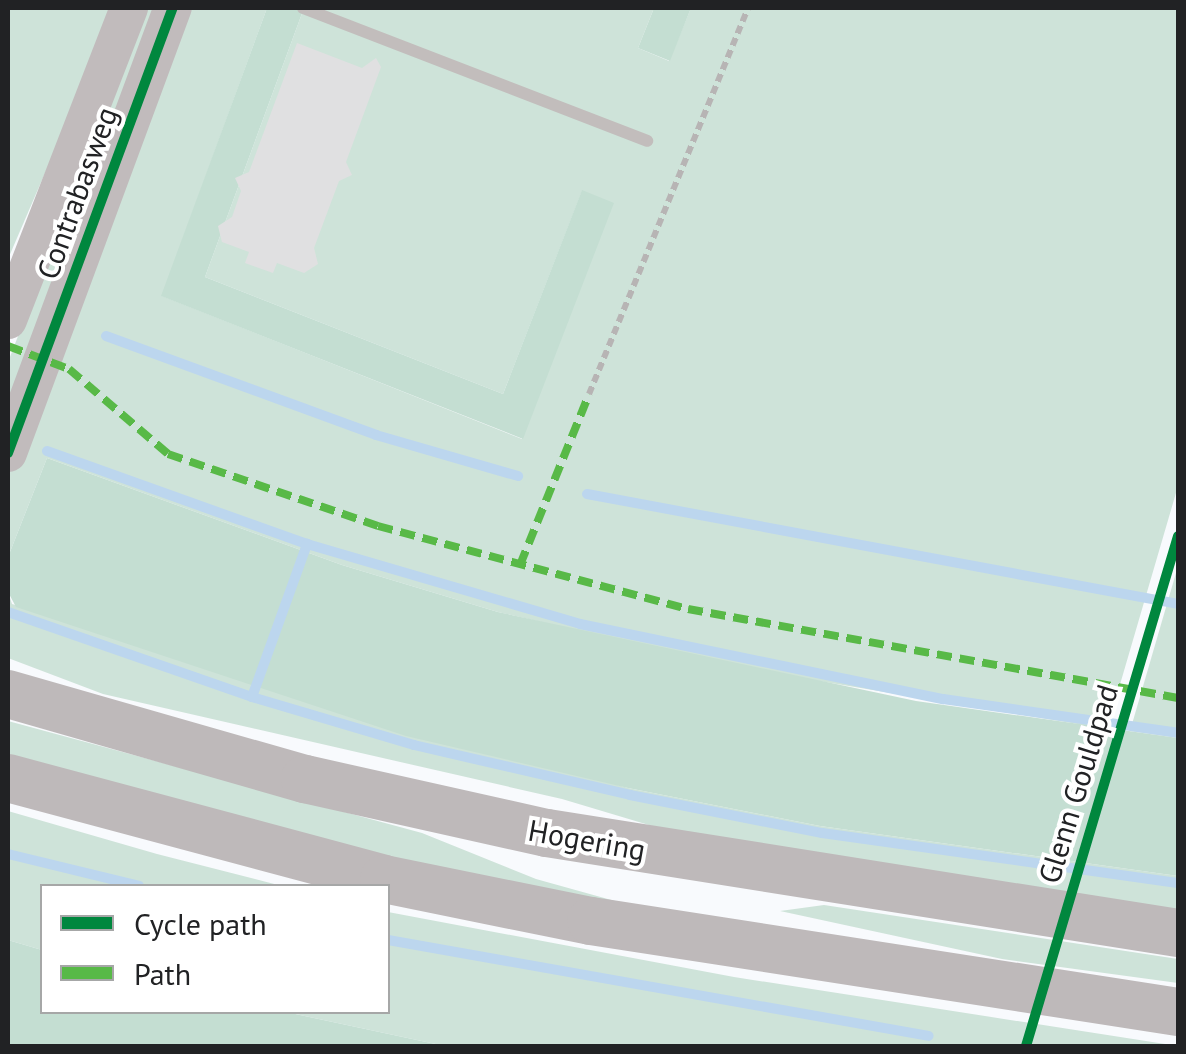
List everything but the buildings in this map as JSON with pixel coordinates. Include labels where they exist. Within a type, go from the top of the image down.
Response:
[{"type":"highway","name":"Hogering","points":[[8,694],[270,770],[547,833],[1178,933]]},
{"type":"highway","points":[[8,778],[366,874],[553,914],[1178,1012]]},
{"type":"street","name":"Contrabasweg","points":[[8,320],[129,8]]},
{"type":"street","name":"Contrabasweg","points":[[8,453],[173,8]]},
{"type":"lane","points":[[302,8],[647,141]]},
{"type":"path","points":[[590,394],[748,8]]},
{"type":"green space","points":[[8,8],[116,8],[8,259]]},
{"type":"green space","points":[[145,8],[160,8],[8,412],[8,362]]},
{"type":"green space","points":[[183,8],[267,8],[162,296],[522,439],[582,191],[503,394],[205,277],[304,8],[654,8],[638,48],[669,61],[691,8],[1178,8],[1178,486],[1107,729],[735,667],[498,612],[342,565],[47,458],[8,557],[8,464]]},
{"type":"green space","points":[[267,8],[304,8],[205,277],[503,394],[582,190],[614,203],[523,439],[161,296]]},
{"type":"green space","points":[[654,8],[691,8],[670,61],[638,48]]},
{"type":"green space","points":[[47,458],[342,565],[498,612],[916,701],[1178,738],[1178,876],[820,826],[628,788],[406,736],[16,607],[8,592],[8,557]]},
{"type":"green space","points":[[1178,566],[1178,738],[1130,731]]},
{"type":"green space","points":[[8,592],[12,604],[628,788],[820,826],[1178,876],[1178,915],[719,846],[562,799],[103,694],[8,658]]},
{"type":"green space","points":[[8,721],[422,833],[536,879],[719,930],[646,920],[8,762]]},
{"type":"green space","points":[[8,811],[274,884],[40,884],[40,949],[8,940]]},
{"type":"green space","points":[[824,905],[1178,959],[1178,983],[1002,959],[780,911]]},
{"type":"green space","points":[[390,912],[734,977],[1178,1046],[445,1046],[295,1014],[390,1014]]},
{"type":"green space","points":[[8,940],[40,949],[40,1014],[295,1014],[445,1046],[8,1046]]},
{"type":"waterway","points":[[106,336],[376,435],[518,476]]},
{"type":"waterway","points":[[47,451],[307,544],[580,624],[943,699],[1178,733]]},
{"type":"waterway","points":[[587,494],[1178,604]]},
{"type":"waterway","points":[[252,697],[307,544]]},
{"type":"waterway","points":[[8,612],[252,697],[414,745],[630,795],[822,833],[1178,883]]},
{"type":"waterway","points":[[8,854],[131,884]]},
{"type":"waterway","points":[[390,940],[929,1036]]},
{"type":"marked path","points":[[8,346],[69,369],[168,454],[378,526],[688,609],[1178,698]]},
{"type":"marked path","points":[[520,565],[589,394]]},
{"type":"cycle path","points":[[8,453],[173,8]]},
{"type":"cycle path","name":"Glenn Gouldpad","points":[[1026,1046],[1178,536]]}]
